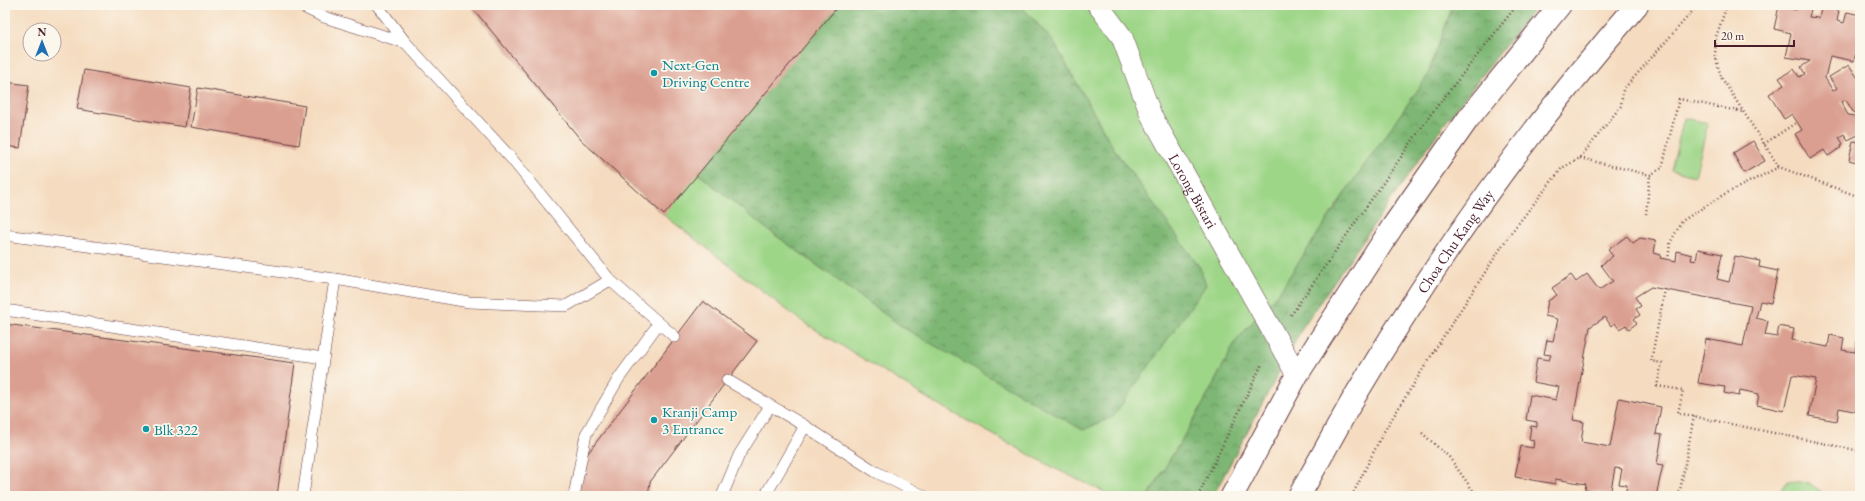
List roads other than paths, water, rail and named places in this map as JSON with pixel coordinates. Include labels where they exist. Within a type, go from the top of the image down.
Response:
[{"type":"main road","points":[[1232,496],[1297,375],[1393,226],[1468,119],[1560,5]]},
{"type":"main road","name":"Choa Chu Kang Way","points":[[1299,496],[1355,396],[1452,243],[1525,142],[1604,43],[1637,5]]},
{"type":"street","name":"Lorong Bistari","points":[[1098,5],[1122,38],[1151,116],[1297,375]]},
{"type":"lane","points":[[299,5],[324,17],[406,43]]},
{"type":"lane","points":[[378,5],[406,43],[511,158],[610,280],[675,337]]},
{"type":"lane","points":[[5,235],[335,279],[469,302],[566,306],[610,280]]},
{"type":"lane","points":[[303,496],[335,279]]},
{"type":"lane","points":[[5,310],[323,358]]},
{"type":"lane","points":[[574,496],[586,434],[619,378],[659,323]]},
{"type":"lane","points":[[727,380],[804,426],[876,472],[924,496]]},
{"type":"lane","points":[[722,496],[739,454],[770,406]]},
{"type":"lane","points":[[766,496],[804,426]]},
{"type":"place","name":"Next-Gen Driving Centre","points":[[654,73]]},
{"type":"place","name":"Kranji Camp 3 Entrance","points":[[654,420]]},
{"type":"place","name":"Blk 322","points":[[146,429]]}]
